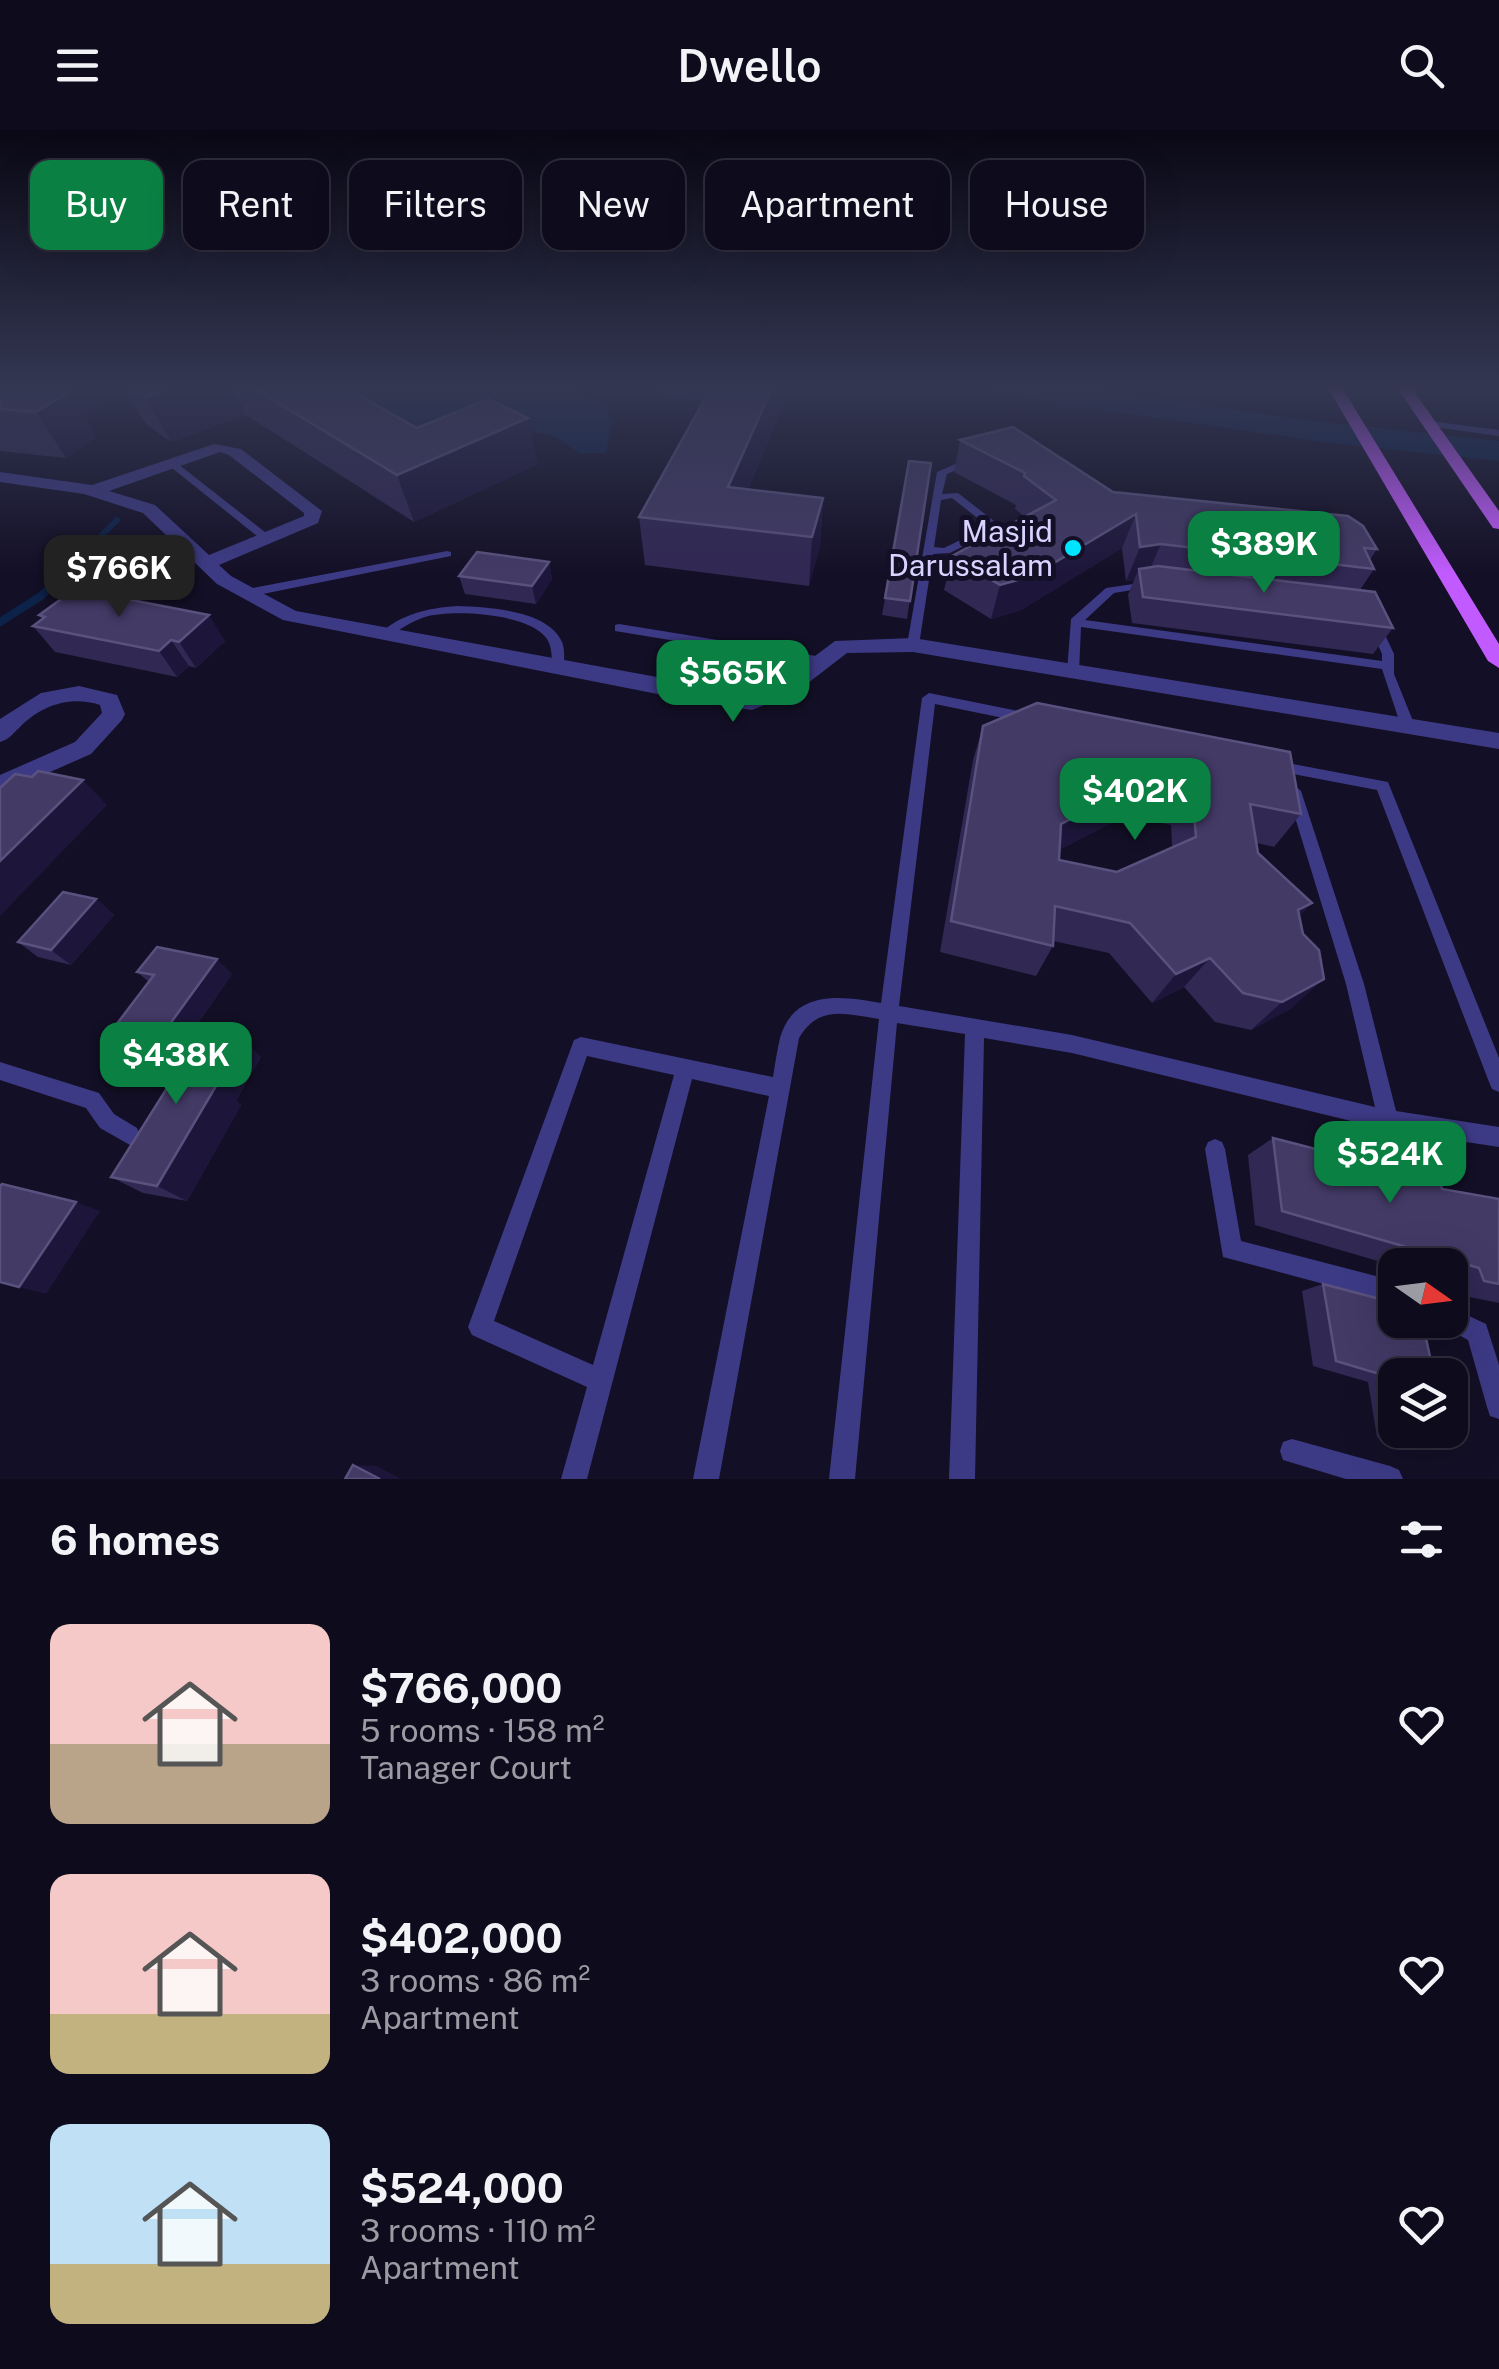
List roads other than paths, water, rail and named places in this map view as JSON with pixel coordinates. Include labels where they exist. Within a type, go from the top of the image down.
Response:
[{"type":"main road","points":[[1370,449],[1499,661]]},
{"type":"main road","points":[[1448,449],[1499,524]]},
{"type":"street","points":[[92,491],[213,449]]},
{"type":"street","points":[[207,564],[312,519],[312,511],[226,449]]},
{"type":"street","points":[[0,477],[92,491],[149,509],[224,580],[290,616],[752,702],[791,685],[842,646],[914,646],[1499,741]]},
{"type":"street","points":[[0,734],[23,710],[58,694],[93,693],[109,700],[114,714],[83,748],[0,784]]},
{"type":"lane","points":[[914,646],[938,478],[948,467],[994,453]]},
{"type":"lane","points":[[170,462],[266,538]]},
{"type":"lane","points":[[928,550],[946,551],[991,530],[990,523],[954,495],[936,498]]},
{"type":"lane","points":[[248,592],[447,554]]},
{"type":"lane","points":[[1073,672],[1075,622],[1110,590],[1146,585],[1165,588]]},
{"type":"lane","points":[[385,634],[408,618],[431,612],[463,610],[522,618],[546,629],[556,644],[558,667]]},
{"type":"lane","points":[[1372,618],[1388,654],[1388,666],[1408,726]]},
{"type":"lane","points":[[1075,622],[1388,666]]},
{"type":"lane","points":[[619,628],[822,661]]},
{"type":"lane","points":[[842,1479],[889,1011],[928,698],[1042,720]]},
{"type":"lane","points":[[1249,760],[1383,786],[1499,1082]]},
{"type":"lane","points":[[1287,768],[1355,984],[1388,1120]]},
{"type":"lane","points":[[706,1479],[790,1036],[799,1017],[820,1006],[844,1004],[1072,1044],[1388,1120],[1499,1137]]},
{"type":"lane","points":[[962,1479],[975,1026]]},
{"type":"lane","points":[[599,1380],[480,1327],[581,1046],[778,1088]]},
{"type":"lane","points":[[574,1479],[685,1068]]},
{"type":"lane","points":[[0,1071],[92,1100],[107,1121],[130,1135]]},
{"type":"lane","points":[[1215,1149],[1231,1249],[1378,1288]]},
{"type":"lane","points":[[1468,1327],[1478,1332],[1499,1407]]},
{"type":"lane","points":[[1292,1451],[1381,1478]]},
{"type":"water","points":[[573,449],[607,449],[606,453],[579,453]]},
{"type":"waterway","points":[[1480,449],[1499,451]]},
{"type":"waterway","points":[[0,622],[41,596],[117,520]]},
{"type":"place","name":"Masjid Darussalam","points":[[1073,548]]}]
